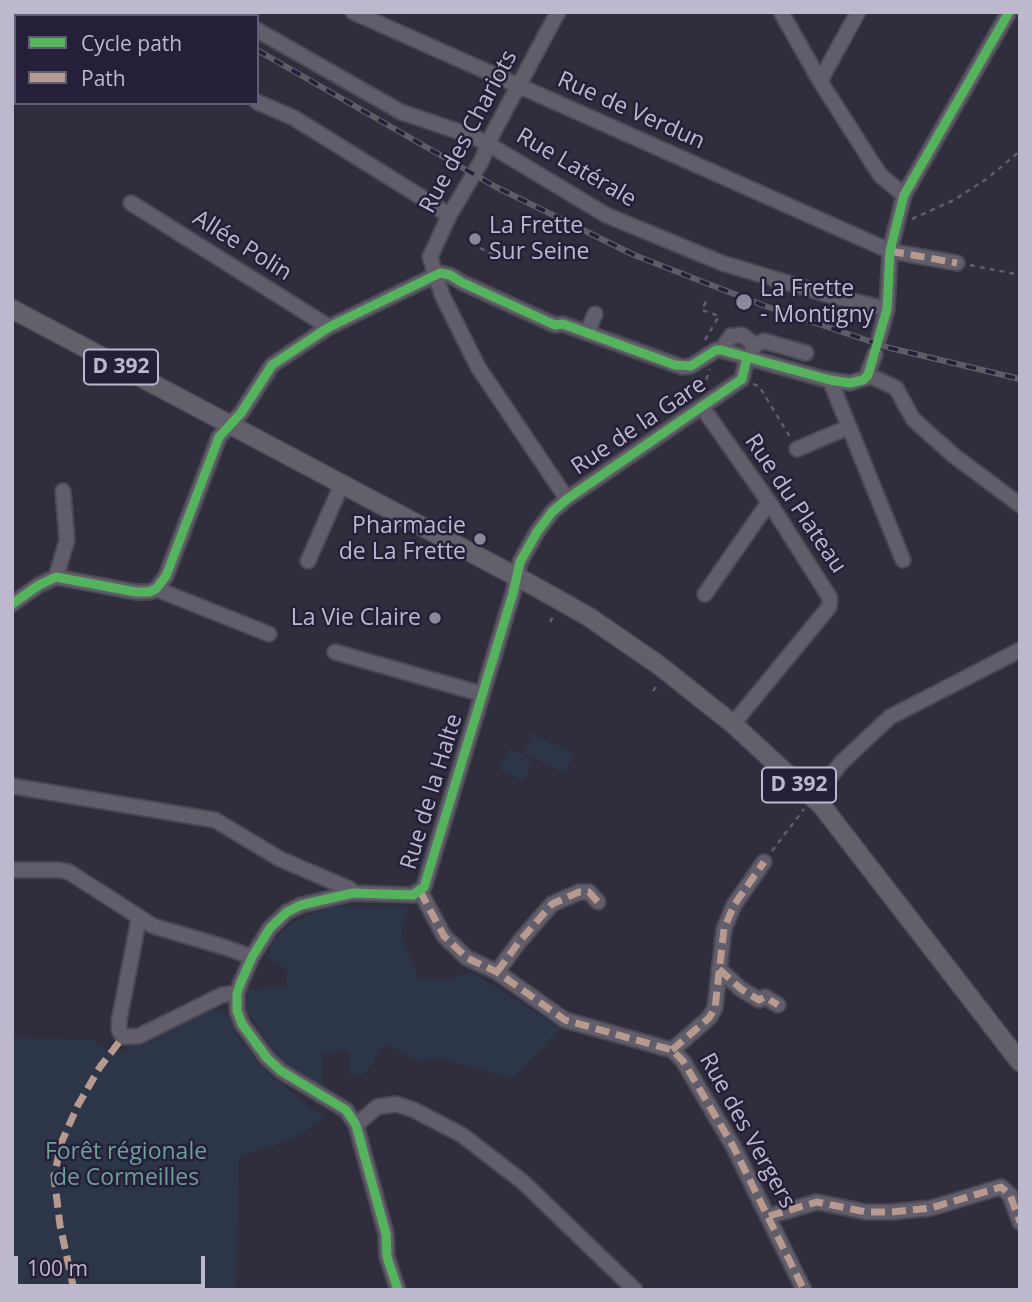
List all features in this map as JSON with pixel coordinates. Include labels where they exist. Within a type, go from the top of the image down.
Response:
[{"type":"main road","name":"D 392","points":[[12,309],[589,617],[620,637],[733,724],[822,806],[1019,1062]]},
{"type":"street","name":"Rue de Verdun","points":[[353,12],[890,251],[957,263]]},
{"type":"street","name":"Rue des Chariots","points":[[435,275],[430,263],[431,252],[558,12]]},
{"type":"street","points":[[780,12],[820,81],[880,174],[904,195]]},
{"type":"street","points":[[820,81],[858,12]]},
{"type":"street","points":[[879,338],[887,309],[890,251],[904,195],[1006,18],[1017,12]]},
{"type":"street","name":"Rue Latérale","points":[[259,31],[401,112],[488,144],[606,215],[702,255],[828,295],[887,309]]},
{"type":"street","points":[[259,103],[294,118],[449,216]]},
{"type":"street","name":"Allée Polin","points":[[131,204],[329,327]]},
{"type":"street","points":[[12,604],[56,577],[136,592],[156,589],[166,576],[219,438],[242,413],[272,365],[329,327],[440,272],[555,324],[563,324],[682,367],[691,366],[716,350],[718,355],[750,354],[830,380],[856,382],[868,375],[875,354]]},
{"type":"street","points":[[435,275],[442,295],[478,367],[567,499]]},
{"type":"street","points":[[442,295],[461,282]]},
{"type":"street","points":[[587,333],[595,314]]},
{"type":"street","points":[[750,354],[764,341],[806,353]]},
{"type":"street","name":"Rue de la Gare","points":[[517,579],[520,562],[552,512],[702,399],[742,379],[750,354]]},
{"type":"street","points":[[868,375],[896,388],[913,419],[953,455],[1020,505]]},
{"type":"street","points":[[830,380],[903,560]]},
{"type":"street","name":"Rue du Plateau","points":[[702,399],[830,598],[829,607],[733,724]]},
{"type":"street","points":[[797,449],[849,427]]},
{"type":"street","points":[[308,561],[342,484]]},
{"type":"street","points":[[56,577],[67,540],[63,491]]},
{"type":"street","points":[[705,594],[769,502]]},
{"type":"street","name":"Rue de la Halte","points":[[237,993],[252,957],[271,928],[287,912],[317,900],[353,893],[406,896],[420,891],[426,880],[517,579]]},
{"type":"street","points":[[156,589],[269,634]]},
{"type":"street","points":[[813,798],[842,762],[890,717],[1020,650]]},
{"type":"street","points":[[335,652],[482,694]]},
{"type":"street","points":[[12,786],[215,820],[280,859],[350,889],[353,893]]},
{"type":"street","points":[[672,1051],[709,1018],[715,1008],[724,929],[734,905],[764,862]]},
{"type":"street","points":[[12,870],[69,872],[153,926],[252,957]]},
{"type":"street","name":"Rue des Vergers","points":[[420,891],[449,942],[467,958],[497,972],[565,1020],[672,1051],[683,1061],[733,1146],[804,1290]]},
{"type":"street","points":[[497,972],[552,904],[579,892],[589,892],[598,902]]},
{"type":"street","points":[[139,918],[119,1021],[119,1030],[123,1037],[139,1036],[222,995],[237,993],[237,1011],[242,1024],[267,1058],[281,1071],[345,1110],[356,1125],[386,1234],[387,1257],[398,1290]]},
{"type":"street","points":[[719,969],[741,989],[759,1000],[765,997],[778,1005]]},
{"type":"street","points":[[356,1125],[377,1107],[396,1104],[414,1110],[462,1135],[523,1182],[635,1290]]},
{"type":"street","points":[[769,1216],[817,1202],[866,1212],[931,1208],[1001,1187],[1010,1195],[1020,1222]]},
{"type":"path","points":[[906,221],[954,200],[988,178],[1020,151]]},
{"type":"path","points":[[480,248],[494,255]]},
{"type":"path","points":[[957,263],[1020,275]]},
{"type":"path","points":[[704,342],[719,317],[702,310],[706,300]]},
{"type":"path","points":[[702,399],[718,355]]},
{"type":"path","points":[[750,382],[759,386],[797,449]]},
{"type":"path","points":[[550,622],[555,613]]},
{"type":"path","points":[[653,691],[660,682]]},
{"type":"path","points":[[764,862],[813,798]]},
{"type":"green space","points":[[532,734],[574,753],[565,773],[523,753]]},
{"type":"green space","points":[[510,749],[533,761],[523,781],[500,769]]},
{"type":"green space","points":[[329,907],[408,907],[401,935],[419,978],[445,980],[472,972],[561,1028],[513,1079],[439,1058],[419,1062],[386,1044],[363,1075],[350,1074],[349,1051],[322,1054],[322,1085],[296,1073],[274,1053],[246,1010],[248,989],[286,986],[287,969],[267,957],[274,939],[291,923]]},
{"type":"green space","name":"Forêt régionale de Cormeilles","points":[[224,1009],[238,1037],[270,1075],[325,1119],[288,1141],[239,1156],[236,1290],[12,1290],[12,1038],[93,1040],[112,1052],[123,1050],[205,1011]]},
{"type":"railway","points":[[259,51],[496,187],[634,255],[765,306],[890,348],[1020,379]]},
{"type":"marked path","points":[[890,251],[957,263]]},
{"type":"marked path","points":[[672,1050],[709,1018],[715,1008],[724,929],[734,905],[764,862]]},
{"type":"marked path","points":[[420,891],[444,936],[467,958],[497,972],[565,1020],[672,1050],[683,1061],[733,1146],[804,1290]]},
{"type":"marked path","points":[[497,972],[552,904],[579,892],[589,892],[598,902]]},
{"type":"marked path","points":[[719,969],[741,989],[759,1000],[765,997],[778,1005]]},
{"type":"marked path","points":[[74,1290],[60,1225],[54,1176],[62,1141],[78,1105],[100,1067],[123,1037]]},
{"type":"marked path","points":[[769,1216],[817,1202],[866,1212],[931,1208],[1001,1187],[1010,1195],[1020,1222]]},
{"type":"cycle path","points":[[12,604],[56,577],[136,592],[156,589],[166,576],[219,437],[241,413],[272,365],[329,327],[440,273],[450,275],[555,325],[563,324],[675,365],[691,366],[716,350],[721,350],[830,380],[850,383],[863,380],[868,375],[887,309],[890,251],[904,195],[1009,12]]},
{"type":"cycle path","points":[[398,1290],[387,1257],[386,1234],[356,1125],[346,1110],[281,1071],[267,1058],[242,1024],[237,1011],[237,993],[241,982],[252,957],[270,928],[287,912],[301,905],[353,893],[413,895],[424,887],[520,562],[537,532],[552,512],[567,499],[742,379],[747,357]]},
{"type":"place","name":"La Frette Sur Seine","points":[[475,239]]},
{"type":"place","name":"La Frette - Montigny","points":[[744,302]]},
{"type":"place","name":"Pharmacie de La Frette","points":[[480,539]]},
{"type":"place","name":"La Vie Claire","points":[[435,618]]}]
